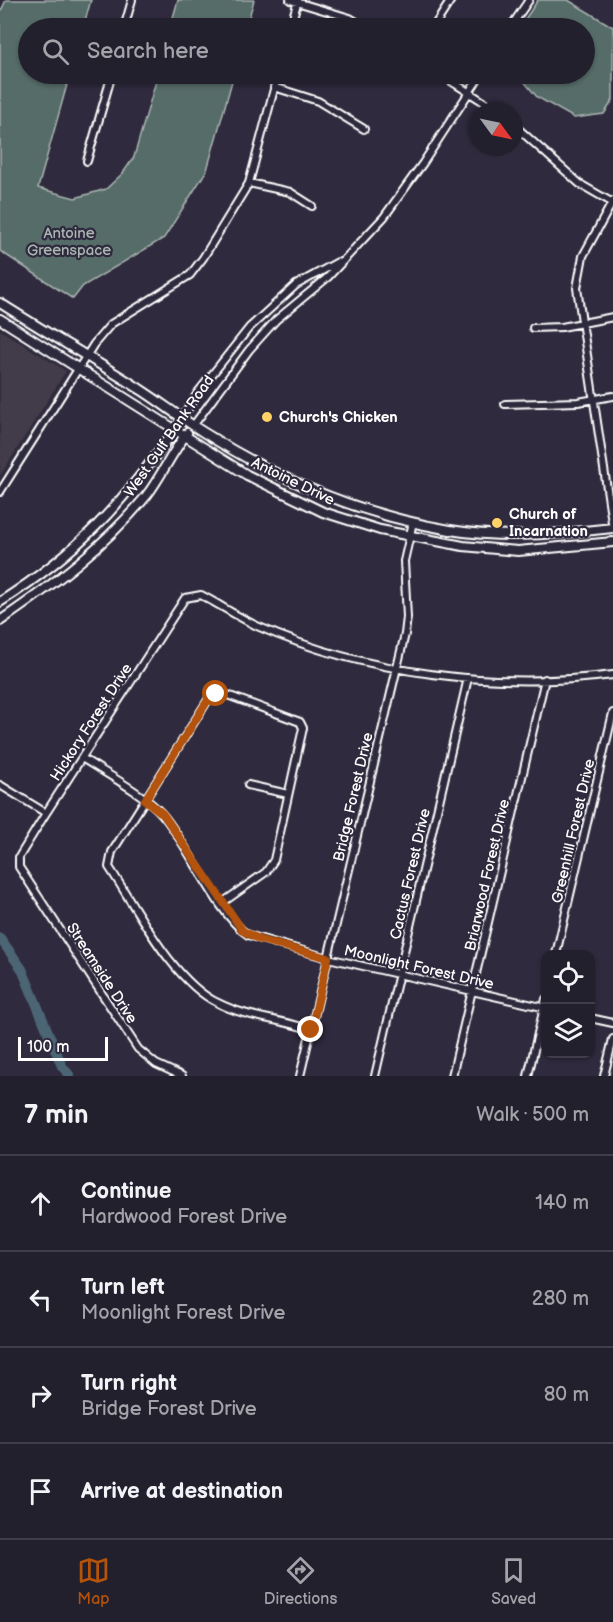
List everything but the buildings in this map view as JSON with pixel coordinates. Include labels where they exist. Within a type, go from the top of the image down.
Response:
[{"type":"main road","name":"Antoine Drive","points":[[0,303],[87,356],[194,426],[295,483],[371,511],[452,530],[507,534],[547,534],[613,528]]},
{"type":"main road","name":"Antoine Drive","points":[[0,319],[176,428],[247,475],[310,507],[354,523],[409,537],[463,546],[518,551],[613,542]]},
{"type":"main road","name":"West Gulf Bank Road","points":[[0,621],[74,568],[128,516],[157,481],[194,426]]},
{"type":"main road","name":"West Gulf Bank Road","points":[[0,602],[46,572],[88,536],[119,505],[176,428]]},
{"type":"main road","points":[[145,472],[157,481]]},
{"type":"main road","points":[[119,505],[128,516]]},
{"type":"street","points":[[127,18],[132,0]]},
{"type":"street","points":[[290,0],[350,18]]},
{"type":"street","points":[[439,18],[451,0]]},
{"type":"street","points":[[517,18],[529,0]]},
{"type":"street","points":[[293,18],[298,1]]},
{"type":"street","points":[[87,161],[109,84]]},
{"type":"street","points":[[0,492],[78,369],[111,324],[190,275],[204,258],[249,183],[275,84]]},
{"type":"street","points":[[456,84],[484,102]]},
{"type":"street","name":"West Gulf Bank Road","points":[[194,426],[249,350],[276,320],[328,277],[380,221],[408,185],[474,84]]},
{"type":"street","points":[[274,87],[318,101],[364,129]]},
{"type":"street","points":[[523,133],[580,184],[613,202],[586,249],[579,270],[577,288],[613,528]]},
{"type":"street","points":[[249,183],[290,192],[312,206]]},
{"type":"street","name":"West Gulf Bank Road","points":[[176,428],[199,391],[238,340],[276,301],[296,285],[348,254]]},
{"type":"street","points":[[533,328],[581,324],[613,317]]},
{"type":"street","points":[[238,340],[249,350]]},
{"type":"street","points":[[505,404],[593,400],[613,396]]},
{"type":"street","name":"Bridge Forest Drive","points":[[300,1076],[407,619],[404,574],[413,522]]},
{"type":"street","name":"Hickory Forest Drive","points":[[19,867],[19,857],[46,813],[181,602],[191,595],[201,595],[257,625],[299,642],[396,666]]},
{"type":"street","points":[[396,666],[468,678],[545,679],[613,675]]},
{"type":"street","name":"Cactus Forest Drive","points":[[375,1076],[468,678]]},
{"type":"street","name":"Briarwood Forest Drive","points":[[452,1076],[545,679]]},
{"type":"street","points":[[222,903],[270,867],[303,729],[300,722],[226,694],[216,694],[208,700],[112,852],[109,867],[172,963],[196,990],[219,1004],[243,1013],[311,1030]]},
{"type":"street","name":"Greenhill Forest Drive","points":[[557,950],[613,713]]},
{"type":"street","name":"Moonlight Forest Drive","points":[[82,758],[163,814],[239,927],[254,938],[328,958],[541,1007]]},
{"type":"street","points":[[0,785],[46,813]]},
{"type":"street","points":[[248,785],[288,794]]},
{"type":"street","name":"Streamside Drive","points":[[19,867],[138,1049],[156,1064],[182,1076]]},
{"type":"street","points":[[595,1019],[613,1023]]},
{"type":"street","points":[[528,1076],[541,1021]]},
{"type":"street","points":[[604,1076],[613,1039]]},
{"type":"shaded area","points":[[0,330],[66,371],[0,476]]},
{"type":"green space","name":"Antoine Greenspace","points":[[6,0],[91,0],[86,18],[18,18],[18,84],[67,84],[38,188],[75,198],[106,189],[123,173],[134,157],[155,84],[231,84],[207,170],[164,238],[83,286],[73,299],[0,251],[0,13]]},
{"type":"green space","points":[[178,0],[254,0],[249,18],[173,18]]},
{"type":"green space","points":[[538,0],[568,0],[613,27],[613,100],[604,114],[574,118],[537,97],[526,84],[595,84],[595,18],[526,18]]},
{"type":"waterway","points":[[0,938],[22,969],[62,1066],[70,1076]]},
{"type":"place","name":"Church's Chicken","points":[[267,417]]},
{"type":"place","name":"Church of Incarnation","points":[[497,523]]},
{"type":"route","points":[[216,694],[208,700],[145,800],[163,814],[243,931],[260,940],[328,958],[311,1030]]}]
